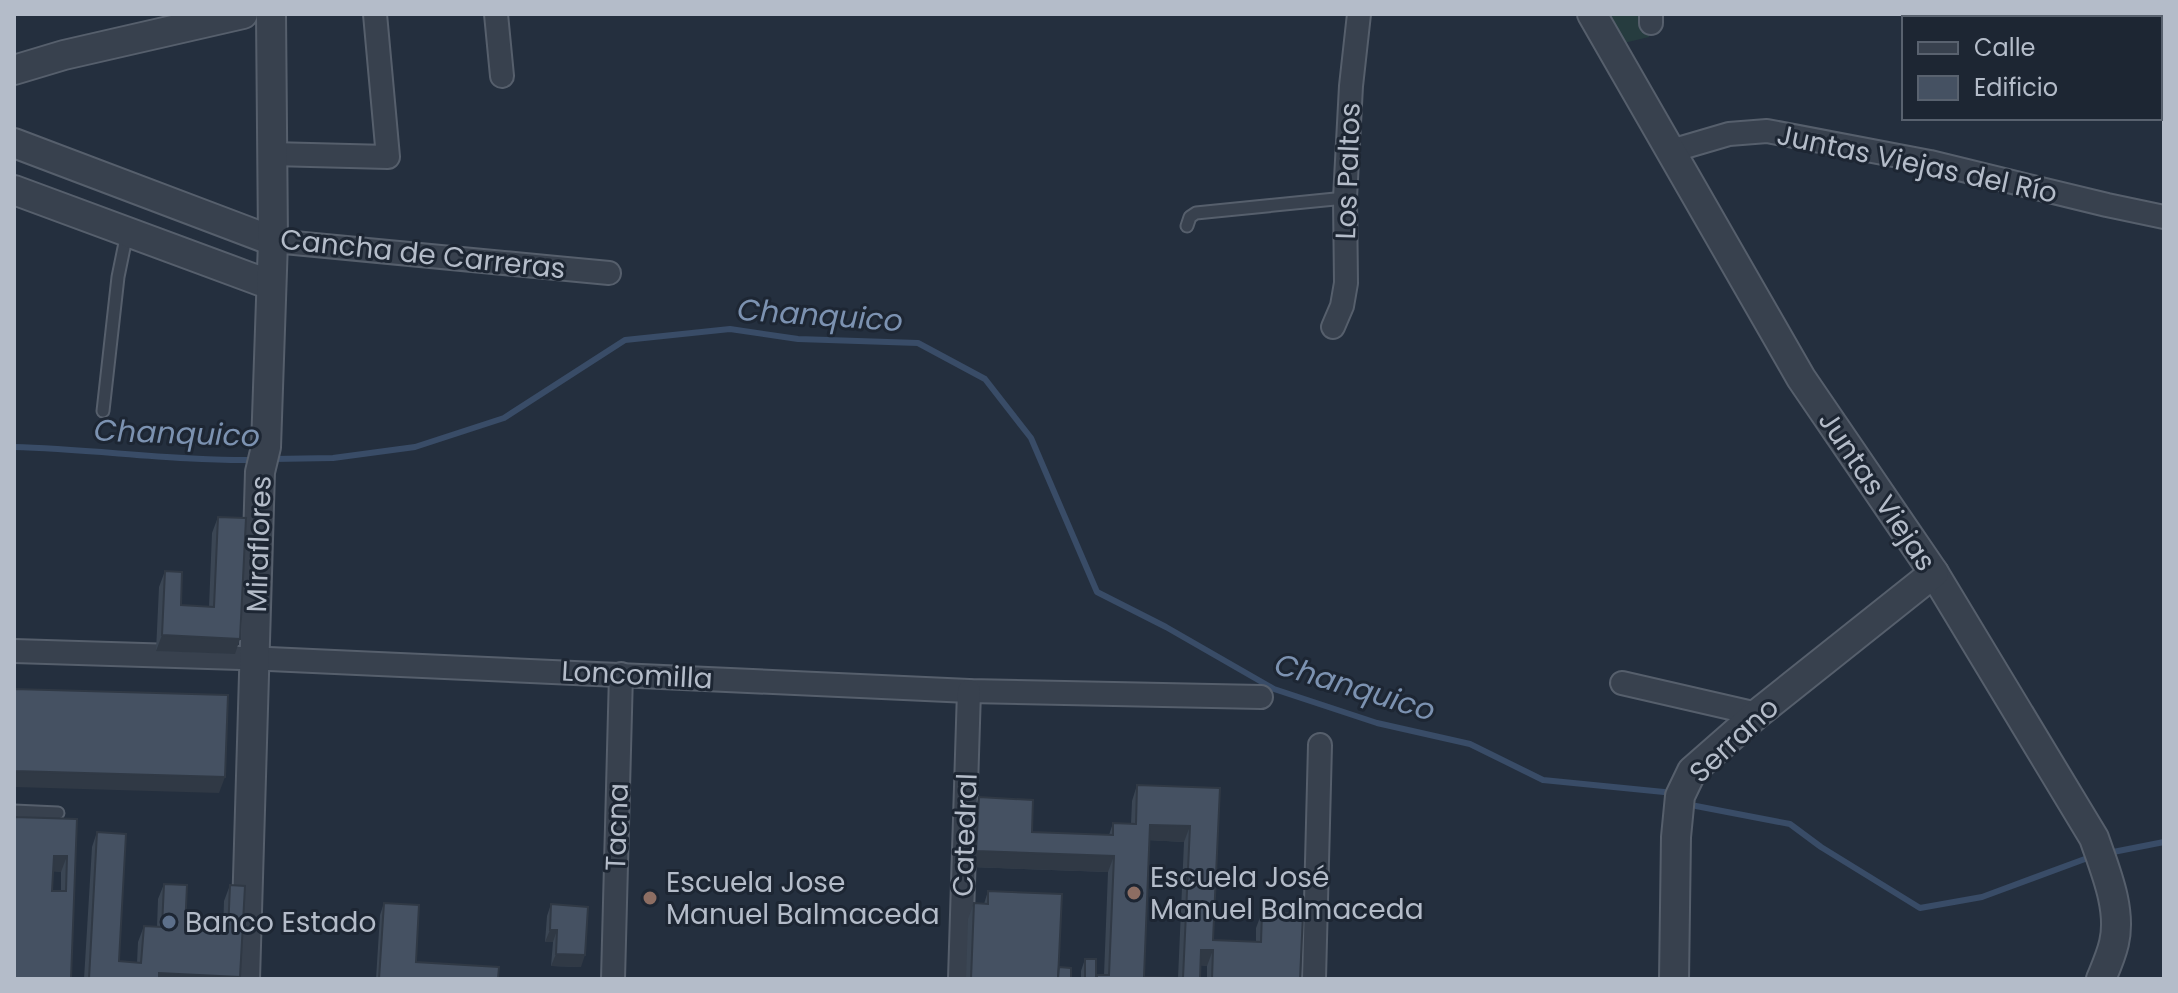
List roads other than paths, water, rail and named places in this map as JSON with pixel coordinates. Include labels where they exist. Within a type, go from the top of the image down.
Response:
[{"type":"street","points":[[14,70],[64,55],[243,14]]},
{"type":"street","name":"Miraflores","points":[[245,979],[254,659],[273,241],[271,14]]},
{"type":"street","points":[[272,154],[388,157],[375,14]]},
{"type":"street","points":[[496,14],[502,76]]},
{"type":"street","name":"Los Paltos","points":[[1333,327],[1342,306],[1346,283],[1345,198],[1351,86],[1359,14]]},
{"type":"street","name":"Juntas Viejas","points":[[1592,14],[1801,378],[1934,573],[2094,838],[2114,905],[2116,927],[2115,942],[2101,979]]},
{"type":"street","name":"Juntas Viejas del Río","points":[[1671,151],[1729,134],[1767,131],[1930,162],[2164,217]]},
{"type":"street","name":"Cancha de Carreras","points":[[14,143],[273,241],[609,273]]},
{"type":"street","name":"Cancha de Carreras","points":[[14,190],[271,285]]},
{"type":"street","name":"Serrano","points":[[1674,979],[1676,837],[1680,796],[1692,771],[1757,714],[1934,573]]},
{"type":"street","name":"Loncomilla","points":[[14,651],[621,674],[969,691],[1261,697]]},
{"type":"street","name":"Tacna","points":[[613,979],[621,674]]},
{"type":"street","points":[[1622,683],[1757,714]]},
{"type":"street","name":"Catedral","points":[[960,979],[969,691]]},
{"type":"street","points":[[1314,979],[1320,745]]},
{"type":"lane","points":[[1187,226],[1190,217],[1196,213],[1345,198]]},
{"type":"lane","points":[[103,411],[119,270],[127,232]]},
{"type":"lane","points":[[14,811],[58,813]]},
{"type":"waterway","name":"Chanquico","points":[[273,459],[333,458],[415,447],[504,418],[625,340],[730,329],[798,339],[918,343],[985,379],[1031,438],[1097,592],[1166,627],[1274,689],[1377,723],[1470,744],[1543,780],[1664,792]]},
{"type":"waterway","name":"Chanquico","points":[[14,447],[254,460]]},
{"type":"waterway","points":[[1696,806],[1790,824],[1821,847],[1920,908],[1982,897],[2093,856]]},
{"type":"waterway","points":[[2108,853],[2164,842]]},
{"type":"place","name":"Escuela José Manuel Balmaceda","points":[[1134,893]]},
{"type":"place","name":"Escuela Jose Manuel Balmaceda","points":[[650,898]]},
{"type":"place","name":"Banco Estado","points":[[169,922]]}]
